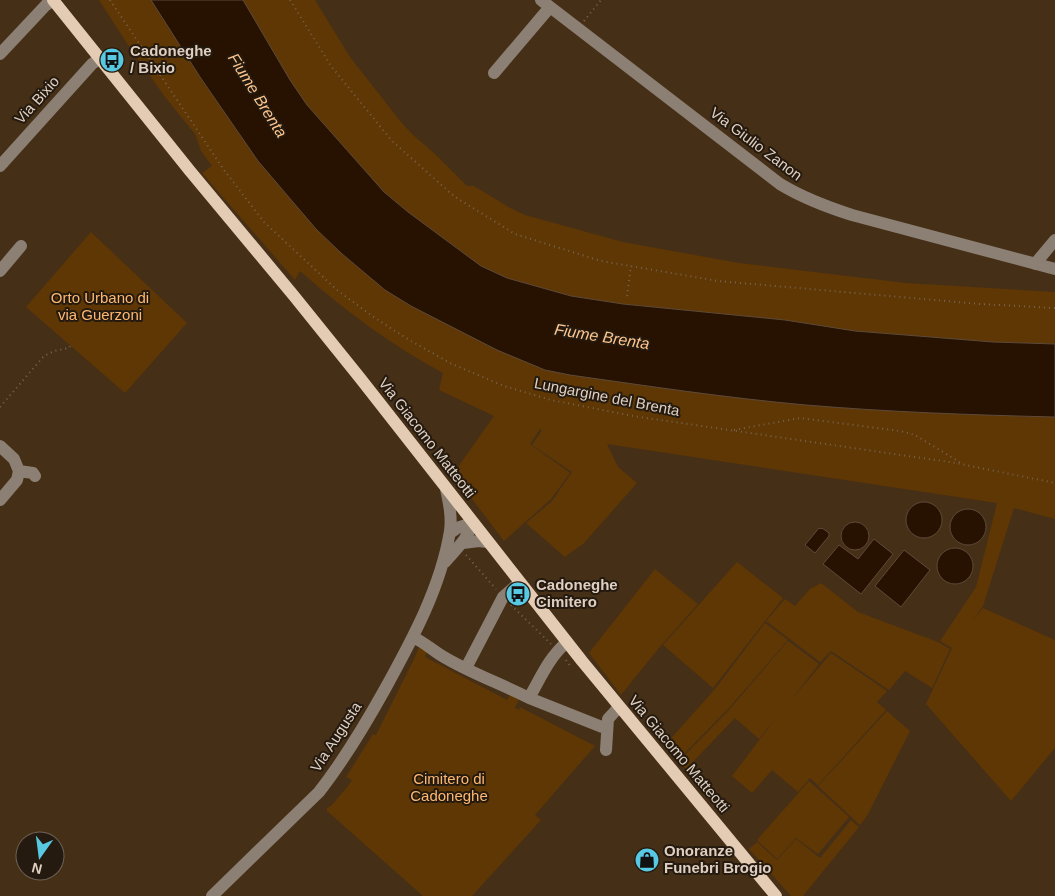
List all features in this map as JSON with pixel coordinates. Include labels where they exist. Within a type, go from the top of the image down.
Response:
[{"type":"main road","name":"Via Giacomo Matteotti","points":[[53,0],[190,171],[294,296],[519,583],[619,707],[776,896]]},
{"type":"street","points":[[0,54],[53,0]]},
{"type":"street","points":[[494,73],[545,4]]},
{"type":"street","name":"Via Giulio Zanon","points":[[545,4],[780,184],[797,195],[852,215],[1055,269]]},
{"type":"street","name":"Via Bixio","points":[[0,166],[92,64],[100,58]]},
{"type":"street","points":[[1035,264],[1055,240]]},
{"type":"street","points":[[0,272],[22,246]]},
{"type":"street","points":[[0,446],[14,459],[19,471],[17,480],[0,500]]},
{"type":"street","points":[[19,471],[33,473],[35,476]]},
{"type":"street","name":"Via Augusta","points":[[212,896],[319,792],[354,742],[413,637],[444,564],[450,533],[446,489]]},
{"type":"street","points":[[450,533],[472,523]]},
{"type":"street","name":"Via Augusta","points":[[444,564],[458,546],[463,547],[472,523]]},
{"type":"street","points":[[463,547],[479,541],[487,542]]},
{"type":"street","points":[[466,668],[503,597],[519,583]]},
{"type":"street","points":[[413,637],[426,644],[438,654],[497,684],[602,727],[607,727]]},
{"type":"street","points":[[529,698],[552,657],[567,642]]},
{"type":"street","points":[[606,750],[608,719],[619,707]]},
{"type":"path","name":"Lungargine del Brenta","points":[[110,0],[224,170],[264,222],[337,290],[375,318],[452,364],[504,386],[551,400],[634,416],[963,464],[1055,484]]},
{"type":"path","points":[[290,0],[331,66],[392,142],[455,197],[515,234],[601,261],[718,281],[980,304],[1055,308]]},
{"type":"path","points":[[578,29],[601,0]]},
{"type":"path","points":[[627,296],[631,266]]},
{"type":"path","points":[[0,407],[44,356],[54,351],[69,348],[72,343]]},
{"type":"path","points":[[731,431],[800,418],[900,431],[915,435],[963,464]]},
{"type":"path","points":[[463,547],[498,591]]},
{"type":"green space","points":[[99,0],[151,0],[200,77],[258,161],[316,229],[385,290],[411,306],[497,350],[545,370],[570,375],[747,399],[868,410],[1055,417],[1055,519],[1014,508],[983,606],[973,620],[983,608],[1055,640],[1055,748],[1011,801],[926,704],[952,648],[940,641],[976,587],[997,503],[607,444],[618,467],[637,483],[584,543],[565,557],[526,523],[552,501],[572,472],[532,445],[542,430],[540,429],[530,444],[570,473],[551,499],[504,541],[453,474],[494,416],[439,390],[443,373],[405,351],[368,326],[300,271],[295,280],[202,173],[212,166],[201,151],[195,134],[165,97]]},
{"type":"green space","points":[[243,0],[315,0],[350,57],[412,134],[467,186],[474,186],[525,215],[623,242],[739,263],[906,283],[1055,292],[1055,344],[993,342],[855,331],[785,320],[623,304],[571,296],[507,278],[481,266],[384,192],[307,105],[290,80]]},
{"type":"green space","name":"Orto Urbano di via Guerzoni","points":[[91,232],[187,323],[125,393],[26,307]]},
{"type":"green space","points":[[737,562],[783,598],[713,688],[663,645]]},
{"type":"green space","points":[[655,569],[698,604],[621,695],[589,653]]},
{"type":"green space","points":[[821,583],[858,612],[938,642],[950,649],[932,688],[905,671],[889,690],[831,651],[820,662],[766,621],[785,599],[795,606],[810,589]]},
{"type":"green space","points":[[765,623],[788,640],[729,708],[678,760],[666,744],[715,689]]},
{"type":"green space","points":[[788,641],[819,664],[792,699],[831,653],[887,691],[877,702],[886,710],[818,785],[810,778],[798,792],[772,770],[752,793],[732,776],[776,718],[759,739],[735,718],[686,769],[679,761],[728,711]]},
{"type":"green space","name":"Cimitero di Cadoneghe","points":[[419,647],[427,651],[425,657],[507,700],[510,694],[519,699],[515,708],[519,710],[520,707],[595,746],[535,815],[541,820],[472,896],[423,896],[327,811],[327,808],[331,806],[352,780],[346,777],[373,734],[376,735]]},
{"type":"green space","points":[[887,711],[910,731],[867,816],[860,825],[818,786]]},
{"type":"green space","points":[[809,781],[849,817],[818,854],[796,838],[777,859],[757,840]]},
{"type":"green space","points":[[851,820],[859,827],[803,896],[791,896],[749,849],[757,842],[777,860],[796,839],[820,858]]},
{"type":"water","name":"Fiume Brenta","points":[[151,0],[243,0],[290,80],[307,105],[384,192],[481,266],[507,278],[571,296],[623,304],[785,320],[855,331],[993,342],[1055,344],[1055,417],[868,410],[688,392],[545,370],[497,350],[411,306],[385,290],[316,229],[258,161],[200,77]]},
{"type":"water","points":[[924,502],[931,503],[937,507],[941,513],[941,527],[937,533],[931,537],[924,538],[917,537],[911,533],[907,527],[906,520],[907,513],[911,507],[917,503]]},
{"type":"water","points":[[968,509],[975,510],[981,514],[985,520],[985,534],[981,540],[975,544],[968,545],[961,544],[955,540],[951,534],[950,527],[951,520],[955,514],[961,510]]},
{"type":"water","points":[[855,522],[865,526],[869,536],[865,546],[855,550],[845,546],[841,536],[845,526]]},
{"type":"water","points":[[819,528],[829,533],[829,536],[815,553],[805,545]]},
{"type":"water","points":[[874,539],[893,554],[861,594],[823,564],[839,545],[858,559]]},
{"type":"water","points":[[955,548],[962,549],[968,553],[972,559],[972,573],[968,579],[962,583],[955,584],[948,583],[942,579],[938,573],[937,566],[938,559],[942,553],[948,549]]},
{"type":"water","points":[[904,550],[930,570],[901,607],[875,586]]},
{"type":"place","name":"Cadoneghe / Bixio","points":[[112,60]]},
{"type":"place","name":"Cadoneghe Cimitero","points":[[518,594]]},
{"type":"place","name":"Onoranze Funebri Brogio","points":[[647,860]]}]
